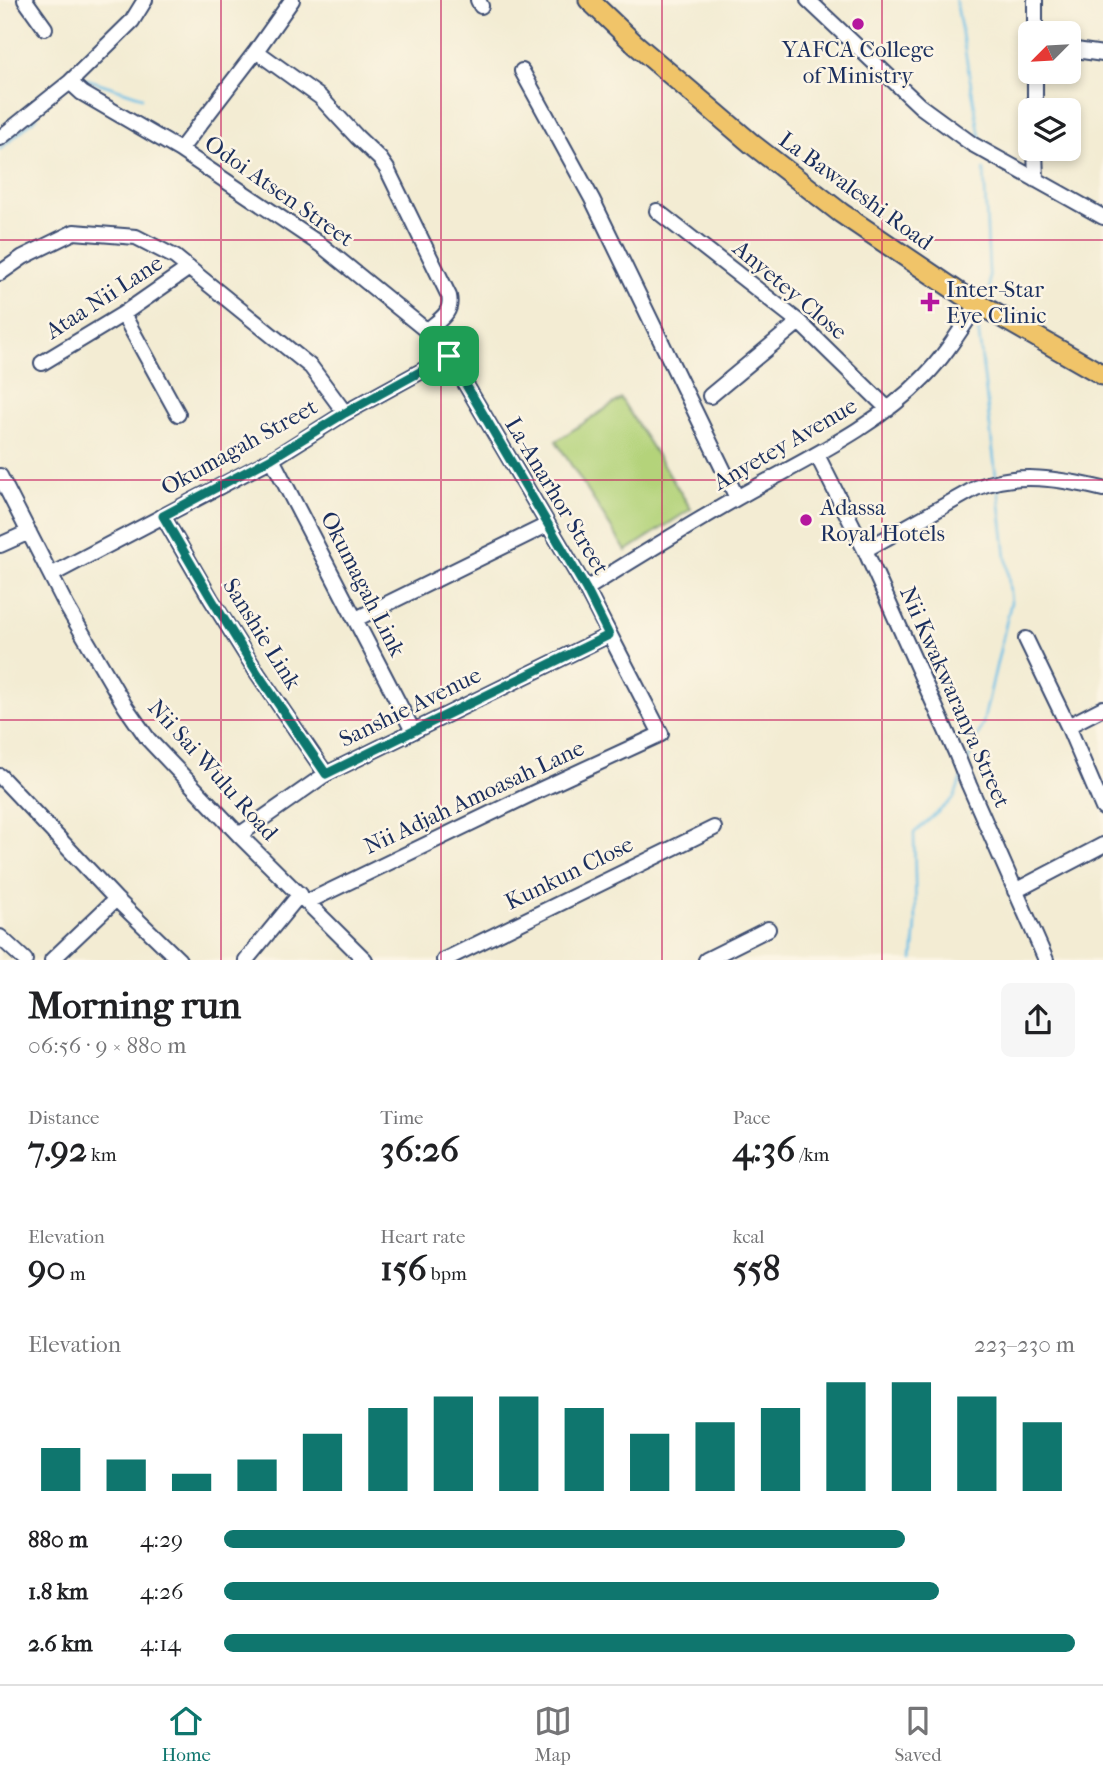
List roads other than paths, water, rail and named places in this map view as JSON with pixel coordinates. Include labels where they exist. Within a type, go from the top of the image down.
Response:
[{"type":"main road","name":"La Bawaleshi Road","points":[[589,0],[601,7],[635,44],[752,145],[841,213],[943,283],[1103,375]]},
{"type":"street","points":[[25,0],[45,28]]},
{"type":"street","points":[[0,138],[75,86],[132,21],[145,0]]},
{"type":"street","points":[[180,150],[292,0]]},
{"type":"street","points":[[808,0],[920,106],[972,144],[1103,217]]},
{"type":"street","points":[[1034,21],[1035,0]]},
{"type":"street","points":[[256,51],[320,97],[387,169],[449,296],[449,310],[427,331]]},
{"type":"street","points":[[1082,51],[1103,54]]},
{"type":"street","points":[[522,71],[583,182],[737,498]]},
{"type":"street","name":"Odoi Atsen Street","points":[[75,86],[180,150],[321,245],[427,331],[449,356]]},
{"type":"street","points":[[1035,161],[1036,180]]},
{"type":"street","name":"Anyetey Close","points":[[657,211],[799,322],[888,409]]},
{"type":"street","points":[[0,273],[23,257],[74,232],[136,237],[175,257],[311,367],[345,413]]},
{"type":"street","name":"Ataa Nii Lane","points":[[42,363],[123,314],[189,268]]},
{"type":"street","name":"Anyetey Avenue","points":[[586,589],[737,498],[817,455],[888,409],[925,377],[978,304]]},
{"type":"street","points":[[123,314],[178,414]]},
{"type":"street","points":[[710,396],[799,322]]},
{"type":"street","name":"Okumagah Street","points":[[51,575],[272,458],[345,413],[449,356]]},
{"type":"street","name":"La-Anarhor Street","points":[[449,356],[586,589],[661,734]]},
{"type":"street","name":"Nii Kwakwaranya Street","points":[[817,455],[865,550],[1046,960]]},
{"type":"street","name":"Okumagah Link","points":[[272,458],[413,731]]},
{"type":"street","name":"Nii Sai Wulu Road","points":[[0,476],[67,607],[118,695],[148,739],[365,960]]},
{"type":"street","points":[[865,550],[976,488],[999,480],[1065,480],[1103,489]]},
{"type":"street","name":"Sanshie Link","points":[[163,516],[258,674],[326,774]]},
{"type":"street","points":[[356,619],[547,525]]},
{"type":"street","points":[[0,545],[29,532]]},
{"type":"street","name":"Sanshie Avenue","points":[[240,835],[326,774],[609,635]]},
{"type":"street","points":[[1026,639],[1068,726],[1103,808]]},
{"type":"street","points":[[1068,726],[1103,708]]},
{"type":"street","name":"Nii Adjah Amoasah Lane","points":[[304,898],[661,734]]},
{"type":"street","points":[[0,776],[116,900],[179,960]]},
{"type":"street","name":"Kunkun Close","points":[[444,960],[714,828]]},
{"type":"street","points":[[1015,891],[1103,845]]},
{"type":"street","points":[[246,960],[304,898]]},
{"type":"street","points":[[52,960],[116,900]]},
{"type":"street","points":[[706,960],[768,929]]},
{"type":"street","points":[[0,937],[25,960]]},
{"type":"waterway","points":[[956,0],[981,142]]},
{"type":"waterway","points":[[78,84],[87,79],[142,97]]},
{"type":"waterway","points":[[0,149],[37,117]]},
{"type":"waterway","points":[[984,170],[990,290]]},
{"type":"waterway","points":[[978,327],[996,476]]},
{"type":"waterway","points":[[967,763],[983,723],[1011,602],[998,486]]},
{"type":"waterway","points":[[913,960],[916,923],[914,833],[954,798],[961,779]]},
{"type":"place","name":"YAFCA College of Ministry","points":[[858,24]]},
{"type":"place","name":"Inter-Star Eye Clinic","points":[[930,302]]},
{"type":"place","name":"Adassa Royal Hotels","points":[[806,520]]}]
